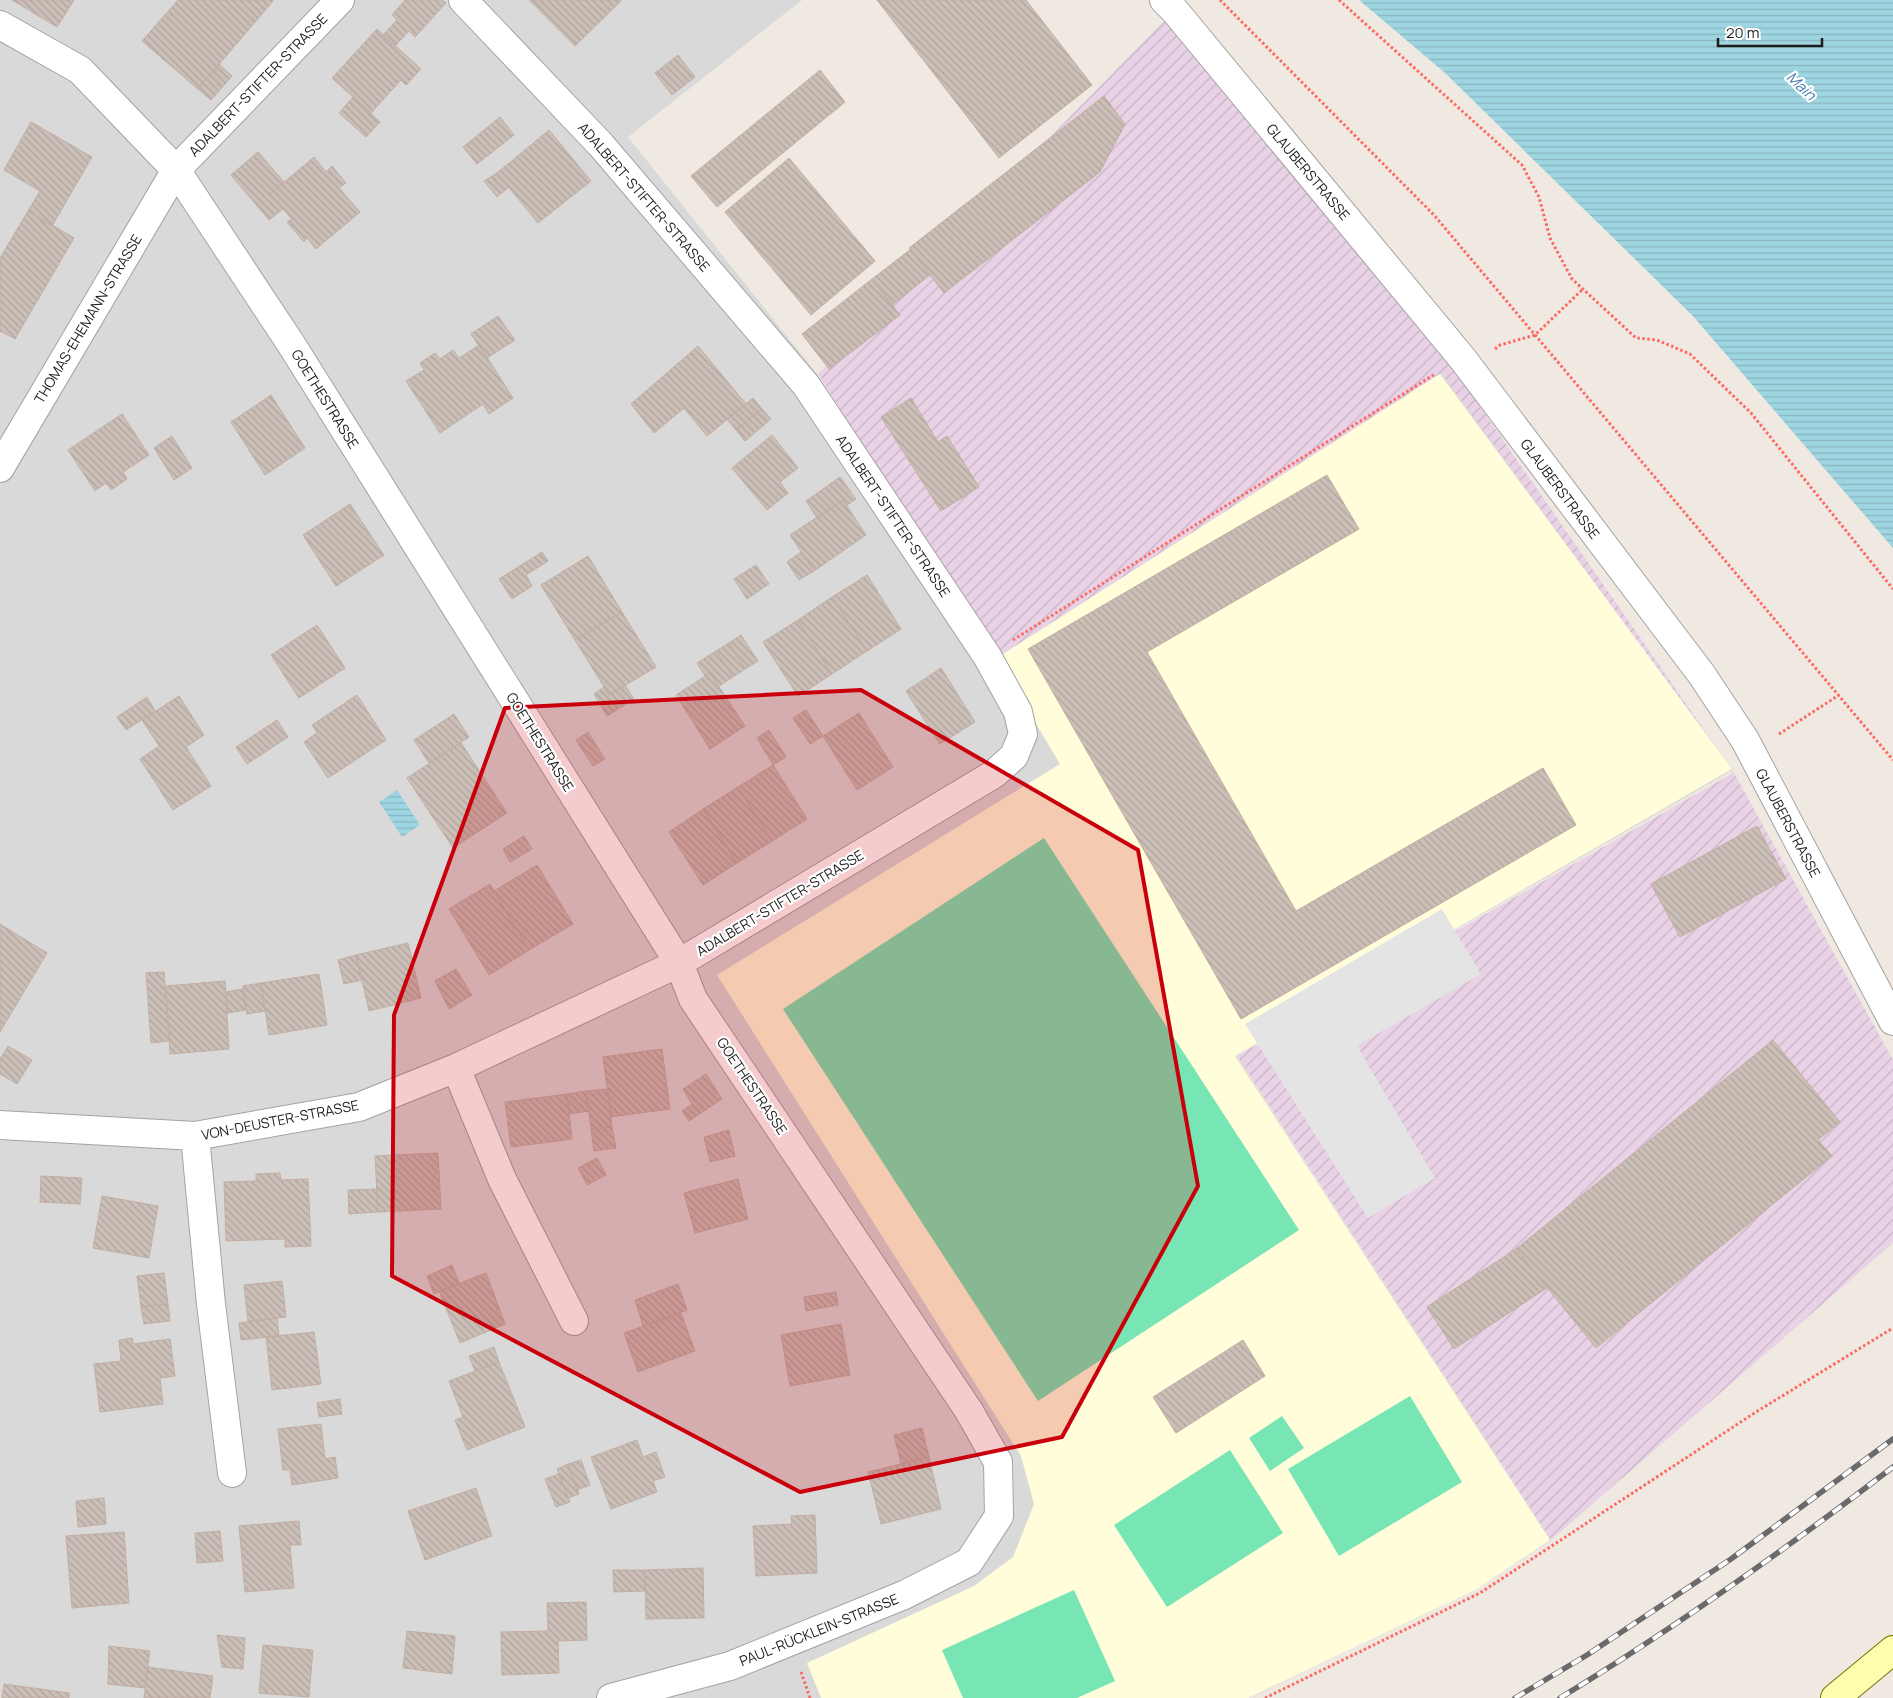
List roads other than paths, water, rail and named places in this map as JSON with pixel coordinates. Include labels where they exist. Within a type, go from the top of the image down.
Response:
[{"type":"main road","points":[[1835,1698],[1893,1650]]},
{"type":"street","name":"ADALBERT-STIFTER-STRASSE","points":[[176,170],[340,0]]},
{"type":"street","name":"ADALBERT-STIFTER-STRASSE","points":[[463,0],[601,145],[806,385],[987,656],[1018,712],[1023,734],[1014,756],[994,774],[679,963]]},
{"type":"street","name":"GLAUBERSTRASSE","points":[[1164,0],[1182,19],[1466,364],[1702,675],[1751,752],[1893,1021]]},
{"type":"street","name":"GOETHESTRASSE","points":[[0,25],[80,70],[176,170],[291,344],[679,963],[693,999],[969,1411],[998,1462],[999,1516]]},
{"type":"street","name":"THOMAS-EHEMANN-STRASSE","points":[[0,468],[176,170]]},
{"type":"street","name":"VON-DEUSTER-STRASSE","points":[[0,1124],[194,1136],[360,1107],[456,1068],[679,963]]},
{"type":"street","points":[[456,1068],[502,1178],[574,1321]]},
{"type":"street","points":[[194,1136],[210,1304],[232,1473]]},
{"type":"street","name":"PAUL-RÜCKLEIN-STRASSE","points":[[611,1698],[730,1666],[904,1594],[969,1562],[999,1516]]},
{"type":"water","name":"Main","points":[[1359,0],[1893,0],[1893,548],[1692,315],[1444,72]]},
{"type":"water","points":[[397,790],[420,825],[402,837],[379,802]]},
{"type":"railway","points":[[1515,1698],[1587,1655],[1731,1559],[1893,1439]]},
{"type":"railway","points":[[1560,1698],[1646,1644],[1730,1587],[1893,1467]]}]
